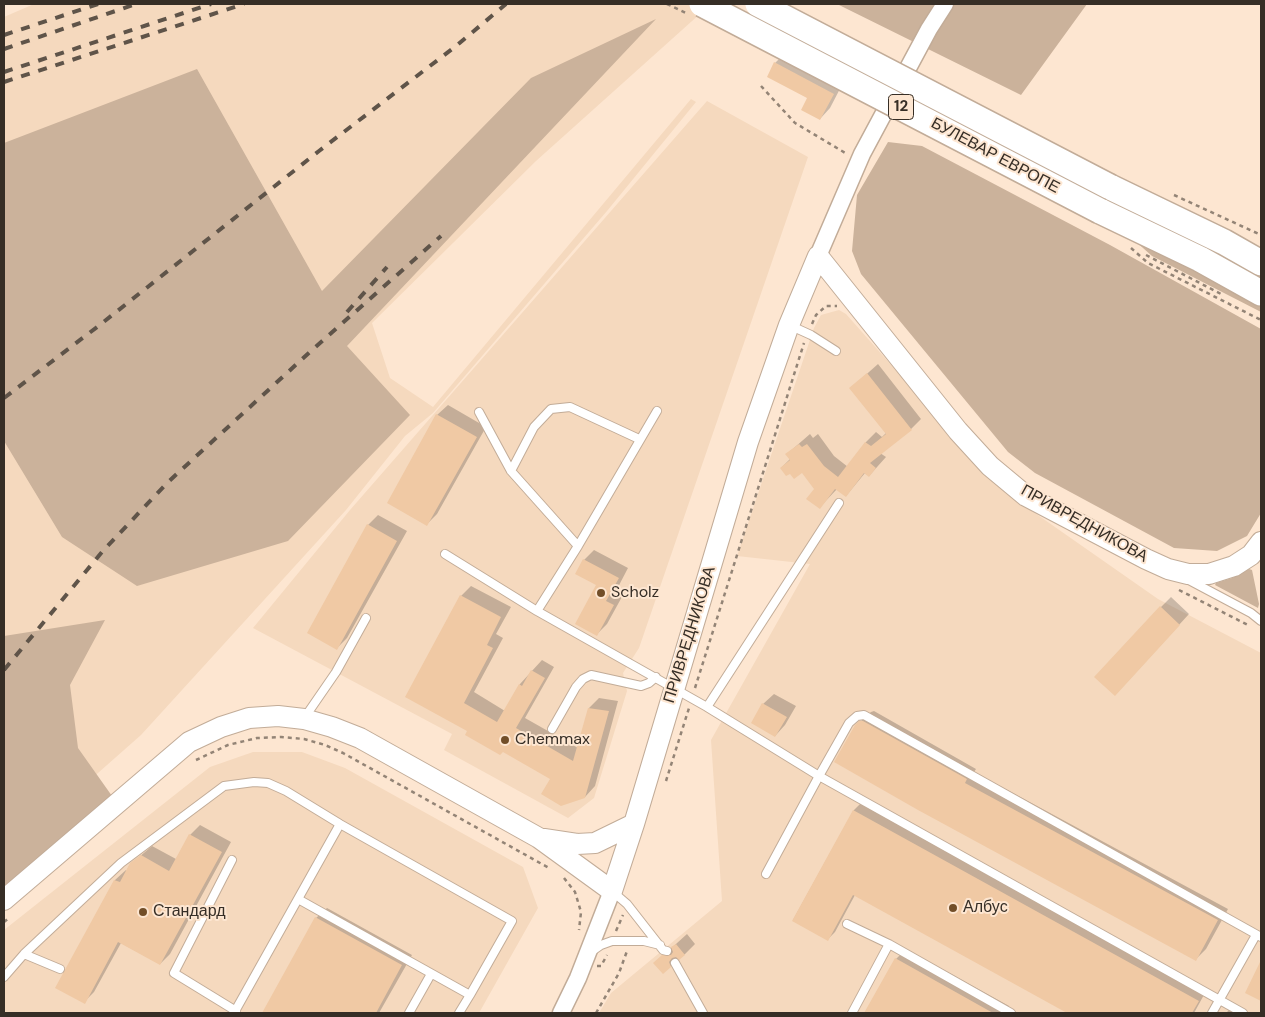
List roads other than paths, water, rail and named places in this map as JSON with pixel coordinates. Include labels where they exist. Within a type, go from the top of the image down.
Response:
[{"type":"main road","name":"БУЛЕВАР ЕВРОПЕ","points":[[702,4],[1100,211],[1200,259],[1261,292]]},
{"type":"main road","name":"БУЛЕВАР ЕВРОПЕ","points":[[758,4],[1110,186],[1224,242],[1261,263]]},
{"type":"street","name":"ПРИВРЕДНИКОВА","points":[[561,1013],[587,956],[620,898],[634,824],[674,688],[748,442],[789,325],[859,161],[945,4]]},
{"type":"street","name":"ПРИВРЕДНИКОВА","points":[[818,256],[958,431],[990,466],[1026,496],[1168,569]]},
{"type":"street","points":[[1168,569],[1188,574],[1209,574],[1234,566],[1251,555],[1261,542]]},
{"type":"street","points":[[8,908],[189,742],[221,726],[249,718],[278,716],[304,719],[360,738],[539,838],[620,898]]},
{"type":"street","points":[[539,838],[559,842],[595,843],[634,824]]},
{"type":"lane","points":[[789,325],[836,351]]},
{"type":"lane","points":[[511,471],[534,427],[551,409],[570,407],[639,439]]},
{"type":"lane","points":[[537,612],[657,411]]},
{"type":"lane","points":[[479,412],[511,471],[578,546]]},
{"type":"lane","points":[[707,707],[839,503]]},
{"type":"lane","points":[[445,554],[537,612],[692,698],[818,776],[1242,1013]]},
{"type":"lane","name":"ПРИВРЕДНИКОВА","points":[[1168,569],[1251,613],[1261,622]]},
{"type":"lane","points":[[304,719],[336,672],[366,618]]},
{"type":"lane","points":[[552,729],[576,687],[583,679],[591,675],[641,686],[656,678]]},
{"type":"lane","points":[[766,874],[818,776],[849,723],[857,716],[864,715],[1259,936],[1212,1013]]},
{"type":"lane","points":[[4,977],[24,954],[121,863],[224,786],[239,783],[268,783],[286,791],[340,824],[512,921],[459,1013]]},
{"type":"lane","points":[[232,860],[174,973],[235,1012],[340,824]]},
{"type":"lane","points":[[620,898],[667,951]]},
{"type":"lane","points":[[298,899],[470,995]]},
{"type":"lane","points":[[847,924],[889,944],[1011,1013]]},
{"type":"lane","points":[[587,956],[601,945],[612,941],[638,940],[660,945]]},
{"type":"lane","points":[[852,1013],[889,944]]},
{"type":"lane","points":[[24,954],[60,970]]},
{"type":"lane","points":[[676,963],[703,1013]]},
{"type":"lane","points":[[409,1013],[431,974]]},
{"type":"railway","points":[[4,35],[98,4]]},
{"type":"railway","points":[[4,49],[136,4]]},
{"type":"railway","points":[[4,72],[211,4]]},
{"type":"railway","points":[[4,82],[244,4]]},
{"type":"railway","points":[[4,398],[456,46],[506,4]]},
{"type":"railway","points":[[4,670],[102,552],[167,483],[312,350],[441,236]]},
{"type":"railway","points":[[347,312],[387,267]]},
{"type":"place","name":"Scholz","points":[[601,593]]},
{"type":"place","name":"Chemmax","points":[[505,740]]},
{"type":"place","name":"Албус","points":[[953,908]]},
{"type":"place","name":"Стандард","points":[[143,912]]}]
